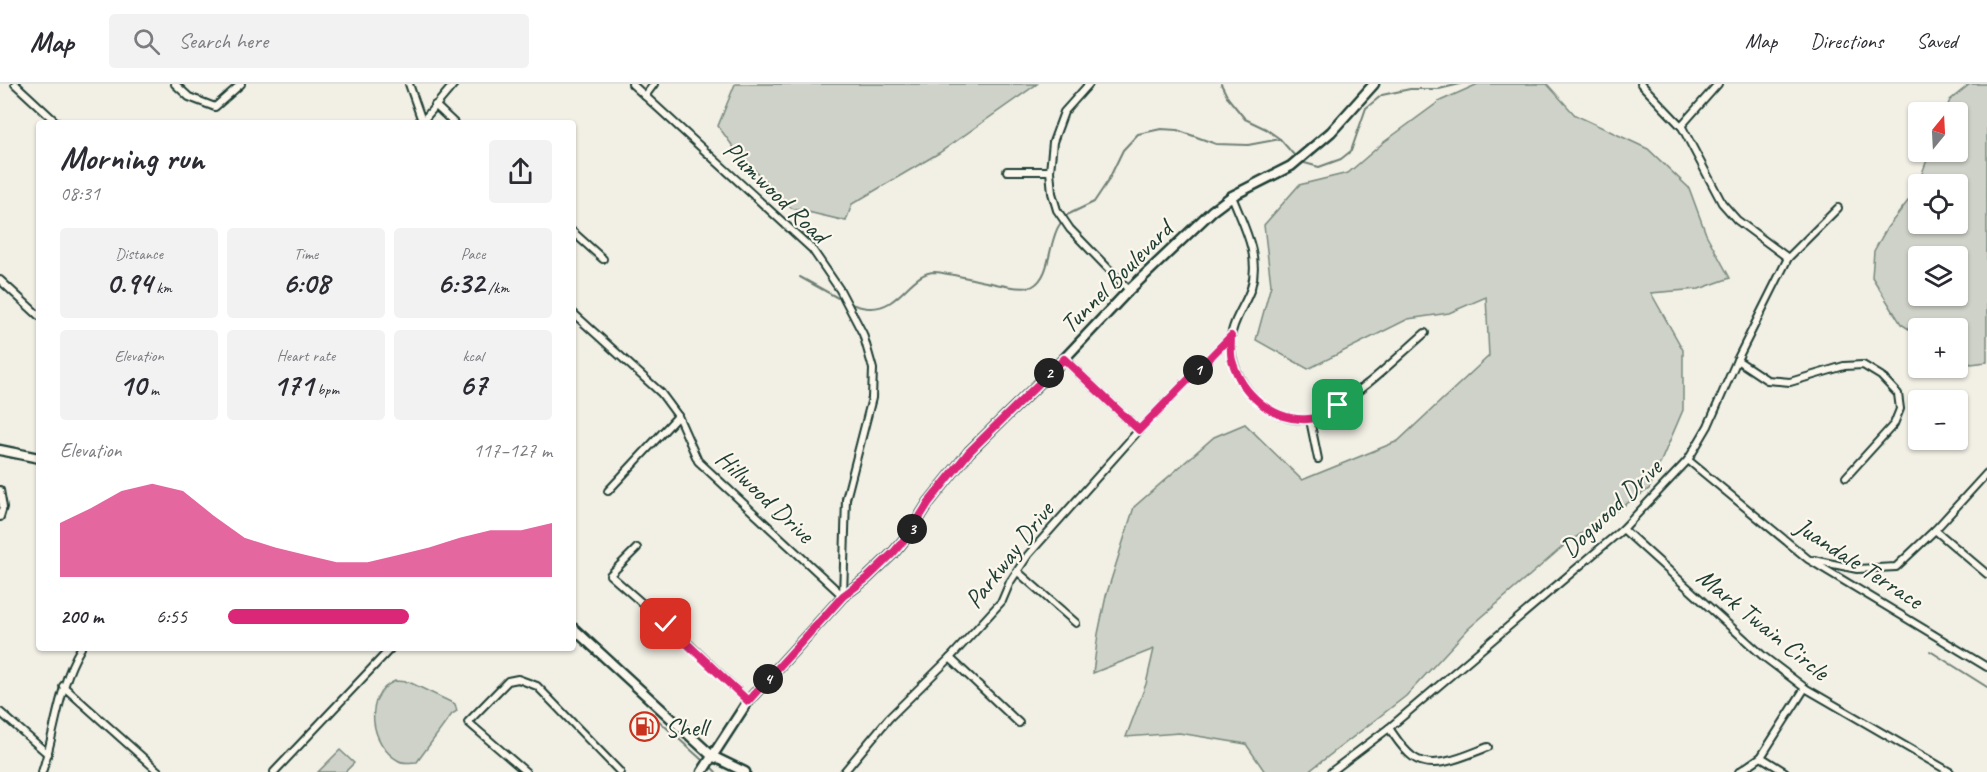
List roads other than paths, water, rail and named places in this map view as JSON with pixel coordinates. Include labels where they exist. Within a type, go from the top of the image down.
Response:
[{"type":"main road","name":"Tunnel Boulevard","points":[[702,772],[748,701],[843,596],[867,578],[894,552],[909,534],[929,502],[969,452],[1064,359],[1129,290],[1212,211],[1232,196],[1291,166],[1331,132],[1374,84]]},
{"type":"main road","points":[[0,450],[36,457]]},
{"type":"main road","points":[[576,631],[712,756],[745,772]]},
{"type":"street","points":[[15,84],[54,120]]},
{"type":"street","points":[[175,84],[189,97],[215,107],[241,84]]},
{"type":"street","points":[[409,84],[421,120]]},
{"type":"street","points":[[424,120],[454,84]]},
{"type":"street","name":"Plumwood Road","points":[[632,84],[812,249],[840,290],[863,334],[873,369],[872,398],[846,499],[843,596]]},
{"type":"street","points":[[645,96],[654,84]]},
{"type":"street","points":[[1089,84],[1064,112],[1053,142],[1050,171],[1052,193],[1057,210],[1075,235],[1129,290]]},
{"type":"street","points":[[1641,84],[1681,126],[1722,203],[1737,220],[1788,258]]},
{"type":"street","points":[[1681,126],[1718,84]]},
{"type":"street","points":[[435,105],[451,120]]},
{"type":"street","points":[[1007,171],[1050,171]]},
{"type":"street","points":[[1232,196],[1250,238],[1254,258],[1252,285],[1231,336],[1232,360],[1247,391],[1265,408],[1288,418],[1310,420],[1347,399],[1425,333]]},
{"type":"street","name":"Dogwood Drive","points":[[1331,772],[1389,728],[1623,529],[1688,460],[1708,426],[1737,360],[1788,258],[1838,208]]},
{"type":"street","points":[[576,235],[603,259]]},
{"type":"street","points":[[0,280],[36,313]]},
{"type":"street","name":"Hillwood Drive","points":[[576,316],[661,393],[678,416],[698,461],[843,596]]},
{"type":"street","name":"Parkway Drive","points":[[844,772],[889,718],[950,658],[1002,601],[1010,582],[1028,555],[1139,430],[1231,336]]},
{"type":"street","points":[[1064,359],[1139,430]]},
{"type":"street","points":[[1737,360],[1767,380],[1790,382],[1844,366],[1863,365],[1881,376],[1898,394],[1900,410],[1894,424],[1846,477]]},
{"type":"street","points":[[609,491],[678,416]]},
{"type":"street","points":[[1310,420],[1318,459]]},
{"type":"street","name":"Juandale Terrace","points":[[1688,460],[1808,559],[1987,667]]},
{"type":"street","points":[[1808,559],[1857,569],[1896,567],[1935,530],[1987,473]]},
{"type":"street","points":[[0,490],[3,507],[0,517]]},
{"type":"street","name":"Mark Twain Circle","points":[[1623,529],[1763,656],[1805,688],[1950,772]]},
{"type":"street","points":[[1935,530],[1987,574]]},
{"type":"street","points":[[637,548],[610,575],[691,646],[748,701]]},
{"type":"street","points":[[1018,572],[1076,623]]},
{"type":"street","points":[[42,772],[63,686],[79,651]]},
{"type":"street","points":[[274,772],[388,651]]},
{"type":"street","points":[[950,658],[1019,723]]},
{"type":"street","points":[[526,772],[468,722],[508,681],[518,679],[537,686],[620,772]]},
{"type":"street","points":[[63,686],[159,772]]},
{"type":"street","points":[[1739,772],[1761,758],[1805,688]]},
{"type":"street","points":[[0,712],[48,754]]},
{"type":"street","points":[[1389,728],[1410,756],[1419,762],[1438,764],[1488,747]]},
{"type":"street","points":[[1761,758],[1785,772]]},
{"type":"waterway","points":[[1221,84],[1228,98],[1245,119],[1280,139],[1294,155]]},
{"type":"waterway","points":[[1301,162],[1319,167],[1341,159],[1351,151],[1366,108],[1382,95],[1410,89],[1439,89],[1460,84]]},
{"type":"waterway","points":[[1067,215],[1094,202],[1108,181],[1123,150],[1138,134],[1161,129],[1177,130],[1216,144],[1248,145],[1280,139]]},
{"type":"waterway","points":[[851,304],[867,308],[880,307],[897,297],[918,278],[935,272],[1015,287],[1033,286],[1044,274],[1053,239],[1060,224]]},
{"type":"waterway","points":[[800,277],[838,298]]},
{"type":"waterway","points":[[1930,651],[1987,687]]},
{"type":"waterway","points":[[658,720],[702,760]]},
{"type":"waterway","points":[[712,768],[716,772]]},
{"type":"place","name":"Shell","points":[[644,727]]}]
